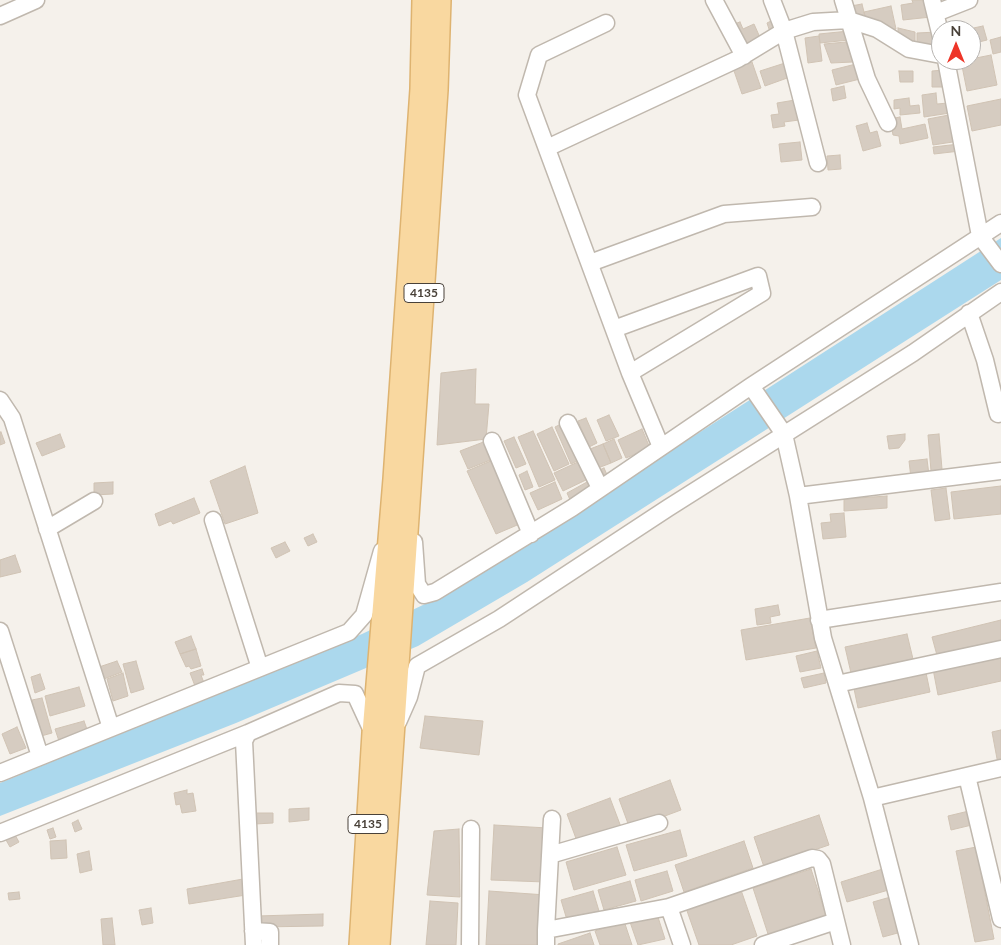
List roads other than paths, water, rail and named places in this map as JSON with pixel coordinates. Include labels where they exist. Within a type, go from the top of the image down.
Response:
[{"type":"main road","name":"4135","points":[[395,586],[391,519],[421,89],[423,0]]},
{"type":"main road","name":"4135","points":[[360,945],[386,704],[395,586],[411,480],[438,90],[440,0]]},
{"type":"main road","name":"4135","points":[[379,945],[382,734]]},
{"type":"street","points":[[0,16],[36,0]]},
{"type":"street","points":[[714,0],[744,56]]},
{"type":"street","points":[[772,0],[784,31],[818,163]]},
{"type":"street","points":[[842,0],[868,79],[888,123]]},
{"type":"street","points":[[937,20],[934,7],[969,0]]},
{"type":"street","points":[[547,148],[744,56],[784,31],[813,22],[850,20],[877,29],[909,49],[931,53]]},
{"type":"street","points":[[606,23],[539,55],[527,95],[630,373],[661,447]]},
{"type":"street","points":[[948,70],[980,236],[1001,264]]},
{"type":"street","points":[[590,263],[724,214],[812,207]]},
{"type":"street","points":[[411,480],[417,584],[424,595],[434,592],[531,534],[751,386],[1001,223]]},
{"type":"street","points":[[614,329],[758,276],[762,293],[630,373]]},
{"type":"street","points":[[0,833],[248,733],[340,693],[355,694],[382,734],[409,697],[417,666],[499,619],[784,434],[913,353],[1001,292]]},
{"type":"street","points":[[969,313],[980,344],[998,414]]},
{"type":"street","points":[[751,386],[784,434],[798,496],[819,620],[872,798],[910,945]]},
{"type":"street","points":[[0,400],[12,418],[111,728]]},
{"type":"street","points":[[568,423],[600,488]]},
{"type":"street","points":[[492,440],[531,534]]},
{"type":"street","points":[[798,496],[1001,471]]},
{"type":"street","points":[[47,529],[94,501]]},
{"type":"street","points":[[0,773],[349,632],[364,615],[391,519]]},
{"type":"street","points":[[213,520],[260,668]]},
{"type":"street","points":[[819,620],[1001,592]]},
{"type":"street","points":[[0,630],[40,756]]},
{"type":"street","points":[[837,684],[1001,649]]},
{"type":"street","points":[[248,733],[244,741],[254,938],[270,932],[270,945]]},
{"type":"street","points":[[872,798],[1001,768]]},
{"type":"street","points":[[966,776],[1001,919]]},
{"type":"street","points":[[552,819],[546,937],[669,907],[812,858],[818,859],[822,864],[842,945]]},
{"type":"street","points":[[550,855],[659,823]]},
{"type":"street","points":[[470,945],[471,829]]},
{"type":"street","points":[[669,907],[682,945]]},
{"type":"street","points":[[763,945],[836,922]]},
{"type":"water","points":[[1001,238],[1001,280],[527,582],[418,646],[236,723],[0,816],[0,783],[362,634],[425,604],[486,570]]}]
